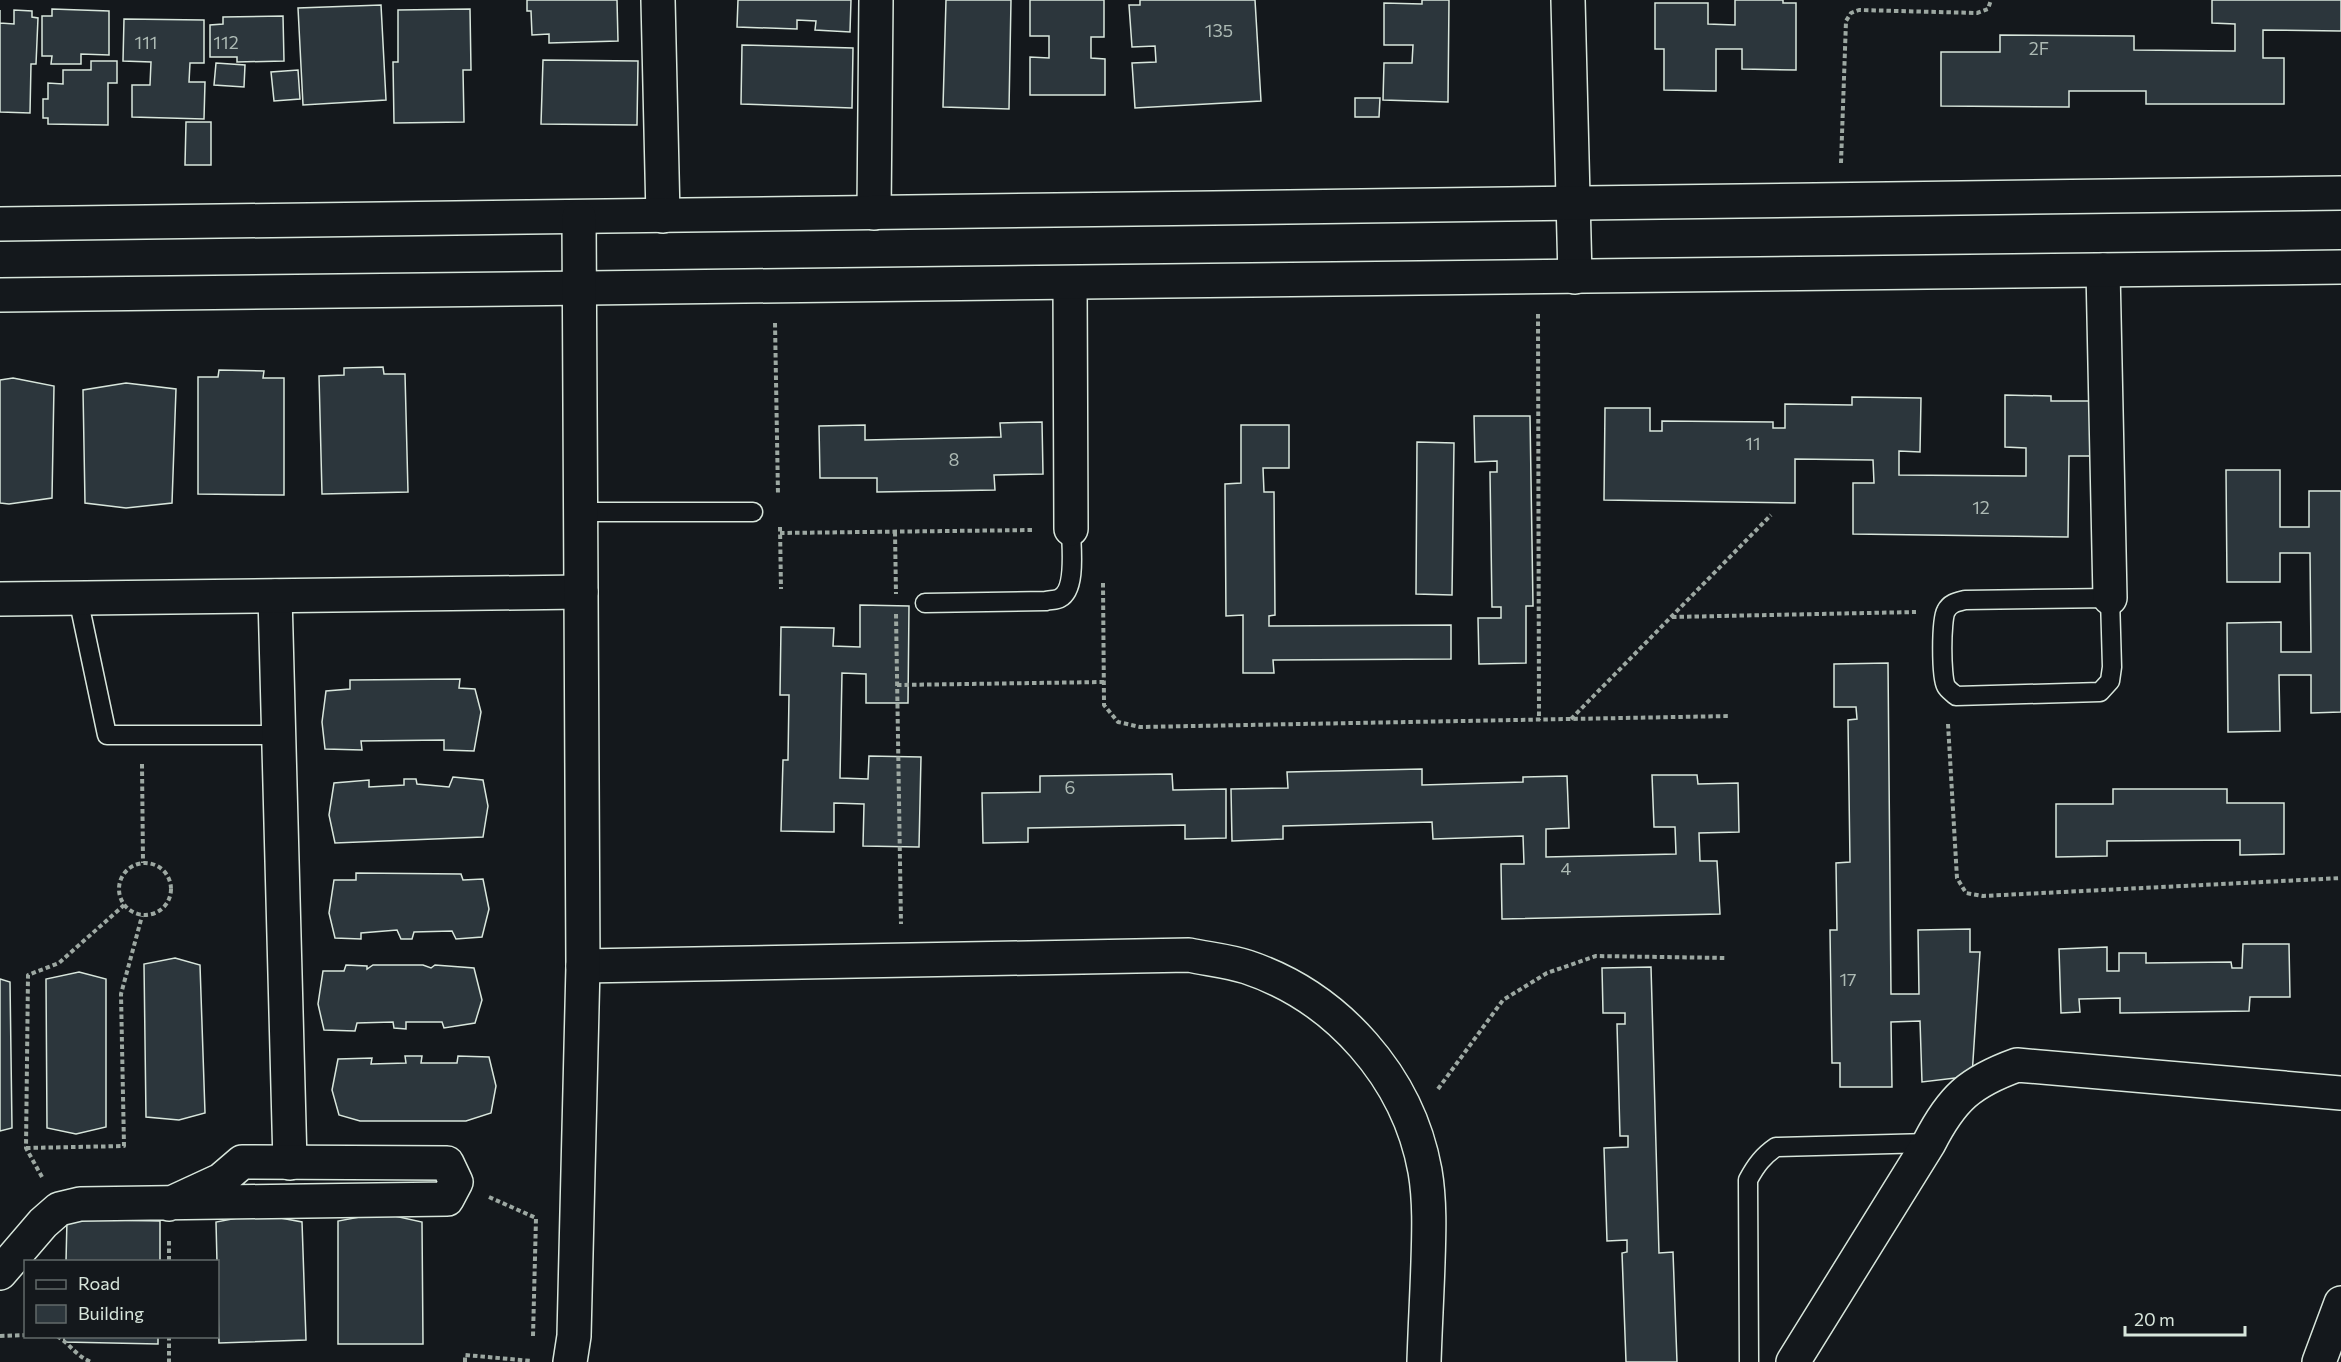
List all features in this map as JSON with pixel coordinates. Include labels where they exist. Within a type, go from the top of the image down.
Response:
[{"type":"street","points":[[658,0],[663,216]]},
{"type":"street","points":[[874,213],[876,0]]},
{"type":"street","points":[[1568,0],[1575,277]]},
{"type":"street","points":[[0,224],[2341,193]]},
{"type":"street","points":[[570,1362],[574,1336],[583,966],[579,217]]},
{"type":"street","points":[[0,295],[2341,267]]},
{"type":"street","points":[[2103,270],[2110,598]]},
{"type":"street","points":[[1070,283],[1071,529]]},
{"type":"street","points":[[0,599],[581,592]]},
{"type":"street","points":[[275,596],[290,1163]]},
{"type":"street","points":[[583,966],[1189,955],[1247,967],[1301,991],[1348,1027],[1385,1072],[1412,1124],[1425,1171],[1429,1219],[1424,1362]]},
{"type":"street","points":[[1793,1362],[1929,1143],[1944,1115],[1964,1093],[1989,1076],[2018,1065],[2341,1093]]},
{"type":"street","points":[[0,1273],[43,1223],[59,1209],[80,1204],[169,1204],[447,1199],[456,1182],[447,1163],[242,1162],[220,1180],[169,1204]]},
{"type":"street","points":[[330,1162],[331,1201]]},
{"type":"street","points":[[2319,1362],[2341,1303]]},
{"type":"lane","points":[[580,512],[753,512]]},
{"type":"lane","points":[[925,603],[1046,601],[1060,598],[1069,588],[1071,529]]},
{"type":"lane","points":[[78,598],[107,735],[279,735]]},
{"type":"lane","points":[[2110,598],[2112,668],[2110,681],[2100,692],[1956,696],[1946,687],[1943,675],[1945,612],[1953,603],[1965,600],[2110,598]]},
{"type":"lane","points":[[1749,1362],[1748,1180],[1755,1167],[1776,1147],[1929,1143]]},
{"type":"path","points":[[1839,200],[1846,21],[1851,13],[1859,9],[1977,13],[1988,9],[1991,0]]},
{"type":"path","points":[[1538,277],[1539,720]]},
{"type":"path","points":[[774,286],[779,500]]},
{"type":"path","points":[[1571,719],[1771,515]]},
{"type":"path","points":[[779,523],[781,589]]},
{"type":"path","points":[[780,533],[1071,529]]},
{"type":"path","points":[[895,532],[901,961]]},
{"type":"path","points":[[1102,576],[1104,705],[1118,722],[1140,727],[1730,716]]},
{"type":"path","points":[[1671,617],[1945,612]]},
{"type":"path","points":[[897,685],[1104,682]]},
{"type":"path","points":[[1946,687],[1957,878],[1966,893],[1983,896],[2341,878]]},
{"type":"path","points":[[142,735],[143,863]]},
{"type":"path","points":[[143,863],[157,866],[168,876],[172,890],[168,904],[156,913],[142,916],[132,912],[124,905],[118,892],[120,878],[129,867],[143,863]]},
{"type":"path","points":[[59,1209],[26,1148],[28,975],[59,963],[124,905]]},
{"type":"path","points":[[26,1148],[124,1146],[121,994],[142,916]]},
{"type":"path","points":[[1412,1124],[1503,1000],[1547,973],[1596,956],[1727,958]]},
{"type":"path","points":[[456,1182],[536,1218],[533,1337]]},
{"type":"path","points":[[0,1336],[24,1335]]},
{"type":"path","points":[[60,1338],[68,1343],[78,1357],[91,1362]]},
{"type":"path","points":[[169,1338],[170,1362]]},
{"type":"path","points":[[465,1362],[465,1355],[533,1361]]},
{"type":"building","points":[[527,0],[617,0],[618,41],[549,43],[549,34],[532,35],[531,11],[527,11]]},
{"type":"building","points":[[738,0],[851,0],[850,32],[815,30],[816,21],[797,20],[797,29],[737,27]]},
{"type":"building","points":[[946,0],[1011,0],[1009,109],[943,107]]},
{"type":"building","points":[[1030,0],[1104,0],[1104,37],[1091,37],[1091,58],[1105,59],[1105,95],[1030,95],[1030,57],[1049,58],[1049,36],[1030,36]]},
{"type":"building","points":[[1140,0],[1255,0],[1261,101],[1135,108],[1132,63],[1156,62],[1155,46],[1132,47],[1129,5],[1140,5]]},
{"type":"building","points":[[1422,0],[1449,0],[1448,102],[1383,100],[1384,63],[1412,63],[1413,45],[1384,45],[1384,3],[1422,4]]},
{"type":"building","points":[[1735,0],[1783,0],[1783,3],[1796,3],[1796,70],[1742,69],[1742,49],[1716,49],[1716,91],[1664,90],[1664,49],[1655,49],[1655,3],[1708,3],[1708,24],[1735,25]]},
{"type":"building","points":[[2212,0],[2341,0],[2341,31],[2263,30],[2263,58],[2284,58],[2284,104],[2146,104],[2146,91],[2069,91],[2069,107],[1941,106],[1941,52],[2000,52],[2000,35],[2134,36],[2134,50],[2235,51],[2235,24],[2212,23]]},
{"type":"building","points":[[381,5],[386,100],[303,105],[298,8]]},
{"type":"building","points":[[52,9],[109,11],[109,55],[81,54],[81,64],[51,64],[52,56],[42,56],[42,16],[52,16]]},
{"type":"building","points":[[470,9],[471,70],[463,70],[464,122],[394,123],[393,62],[398,62],[398,10]]},
{"type":"building","points":[[14,10],[32,11],[32,17],[38,18],[36,64],[31,64],[30,113],[0,112],[0,23],[14,24]]},
{"type":"building","points":[[283,16],[284,61],[237,62],[237,57],[210,57],[210,25],[223,24],[223,17]]},
{"type":"building","points":[[124,19],[204,20],[204,63],[190,63],[189,82],[205,82],[204,119],[132,117],[132,85],[150,85],[151,62],[123,61]]},
{"type":"building","points":[[742,45],[853,48],[852,108],[741,104]]},
{"type":"building","points":[[543,60],[638,61],[637,125],[541,124]]},
{"type":"building","points":[[91,61],[117,61],[117,83],[108,83],[108,125],[48,124],[48,118],[43,118],[43,99],[48,99],[48,83],[63,84],[63,70],[91,70]]},
{"type":"building","points":[[216,63],[245,65],[244,87],[214,85]]},
{"type":"building","points":[[298,70],[300,99],[274,101],[271,72]]},
{"type":"building","points":[[1355,98],[1380,98],[1379,117],[1355,117]]},
{"type":"building","points":[[186,122],[211,122],[211,165],[185,165]]},
{"type":"building","points":[[383,367],[384,374],[405,374],[408,492],[322,494],[319,376],[344,375],[344,368]]},
{"type":"building","points":[[219,370],[264,371],[263,378],[284,378],[284,495],[198,494],[198,377],[218,377]]},
{"type":"building","points":[[13,378],[54,386],[52,498],[9,504],[0,503],[0,380]]},
{"type":"building","points":[[126,383],[176,389],[172,503],[126,508],[85,503],[83,390]]},
{"type":"building","points":[[2005,395],[2051,396],[2051,401],[2092,401],[2091,456],[2069,456],[2068,537],[1853,534],[1853,483],[1874,483],[1873,460],[1795,459],[1795,503],[1604,500],[1605,408],[1650,408],[1650,431],[1662,431],[1662,421],[1773,422],[1773,428],[1785,428],[1785,404],[1852,405],[1852,397],[1921,398],[1920,452],[1899,451],[1899,475],[2026,476],[2026,448],[2005,447]]},
{"type":"building","points":[[1474,416],[1530,416],[1533,606],[1526,606],[1526,663],[1479,664],[1478,618],[1501,618],[1501,607],[1492,607],[1490,472],[1497,472],[1497,461],[1475,462]]},
{"type":"building","points":[[1042,422],[1043,474],[994,475],[995,490],[877,492],[877,478],[820,478],[819,426],[865,425],[865,440],[1001,437],[1000,423]]},
{"type":"building","points":[[1241,425],[1289,425],[1289,468],[1263,468],[1264,492],[1274,492],[1275,615],[1269,616],[1269,626],[1451,625],[1451,659],[1273,660],[1274,673],[1243,673],[1243,615],[1226,616],[1225,484],[1241,483]]},
{"type":"building","points":[[1417,442],[1454,443],[1452,595],[1416,594]]},
{"type":"building","points":[[2226,470],[2280,470],[2280,527],[2309,527],[2309,491],[2341,491],[2341,712],[2311,713],[2311,675],[2279,675],[2280,731],[2228,732],[2227,623],[2281,622],[2281,652],[2311,652],[2310,553],[2280,553],[2280,582],[2227,582]]},
{"type":"building","points":[[860,605],[909,606],[908,703],[866,703],[866,674],[842,673],[840,778],[868,779],[869,756],[921,757],[919,847],[863,846],[864,804],[834,803],[834,832],[781,831],[783,760],[788,760],[789,695],[780,695],[781,627],[834,628],[833,646],[860,647]]},
{"type":"building","points":[[1888,663],[1891,994],[1919,994],[1918,930],[1970,929],[1970,952],[1980,952],[1972,1076],[1922,1082],[1920,1021],[1891,1022],[1892,1087],[1840,1087],[1840,1063],[1832,1063],[1830,930],[1837,930],[1836,863],[1850,862],[1848,720],[1857,719],[1856,707],[1834,707],[1834,664]]},
{"type":"building","points":[[460,679],[459,688],[475,689],[481,712],[474,751],[444,750],[444,740],[361,741],[362,750],[325,749],[322,722],[326,691],[350,689],[350,680]]},
{"type":"building","points":[[1422,769],[1422,785],[1523,782],[1523,777],[1567,776],[1569,828],[1546,829],[1546,857],[1676,854],[1675,827],[1654,827],[1652,775],[1697,775],[1698,784],[1738,783],[1739,832],[1699,833],[1700,861],[1717,861],[1720,914],[1502,919],[1501,864],[1524,864],[1523,836],[1433,839],[1432,822],[1283,826],[1283,839],[1232,841],[1231,789],[1288,788],[1287,772]]},
{"type":"building","points":[[1172,774],[1173,790],[1226,789],[1226,838],[1185,839],[1185,825],[1028,828],[1028,842],[983,843],[982,793],[1040,792],[1040,776]]},
{"type":"building","points":[[453,777],[483,780],[488,806],[483,837],[335,843],[329,815],[334,783],[369,780],[369,787],[404,785],[404,779],[416,779],[417,784],[449,787]]},
{"type":"building","points":[[2113,789],[2227,789],[2227,803],[2284,803],[2284,854],[2240,855],[2240,840],[2107,841],[2107,856],[2056,857],[2056,804],[2113,804]]},
{"type":"building","points":[[356,873],[461,874],[463,880],[483,879],[489,909],[482,937],[456,939],[452,931],[414,932],[412,939],[401,939],[397,930],[361,933],[361,939],[335,938],[329,913],[334,880],[356,880]]},
{"type":"building","points":[[2243,944],[2289,944],[2290,997],[2250,997],[2249,1011],[2120,1013],[2120,998],[2079,999],[2080,1012],[2061,1013],[2059,949],[2107,947],[2107,971],[2119,971],[2119,953],[2146,953],[2146,963],[2231,962],[2232,968],[2242,968]]},
{"type":"building","points":[[175,958],[200,965],[205,1113],[179,1120],[146,1117],[144,964]]},
{"type":"building","points":[[346,965],[367,966],[367,969],[373,965],[423,965],[431,968],[435,965],[474,968],[482,1000],[475,1023],[444,1028],[442,1022],[406,1022],[406,1029],[394,1028],[393,1022],[357,1023],[355,1031],[324,1030],[318,1004],[323,971],[344,971]]},
{"type":"building","points":[[1651,967],[1659,1253],[1673,1252],[1677,1362],[1626,1362],[1622,1253],[1627,1252],[1627,1240],[1607,1241],[1604,1148],[1628,1147],[1628,1136],[1620,1136],[1617,1024],[1625,1024],[1625,1013],[1603,1013],[1602,968]]},
{"type":"building","points":[[79,972],[106,979],[106,1127],[76,1134],[47,1128],[46,979]]},
{"type":"building","points":[[0,979],[10,982],[12,1128],[0,1131]]},
{"type":"building","points":[[405,1056],[422,1056],[421,1063],[457,1063],[458,1056],[489,1057],[496,1086],[491,1113],[466,1121],[360,1121],[339,1115],[332,1090],[338,1059],[372,1058],[371,1064],[406,1063]]},
{"type":"building","points":[[381,1213],[422,1222],[423,1344],[338,1344],[338,1221]]},
{"type":"building","points":[[259,1214],[302,1222],[306,1340],[219,1343],[219,1260],[217,1260],[216,1222]]},
{"type":"building","points":[[67,1219],[160,1221],[160,1260],[66,1260]]},
{"type":"building","points":[[64,1338],[158,1338],[158,1344],[64,1342]]}]
